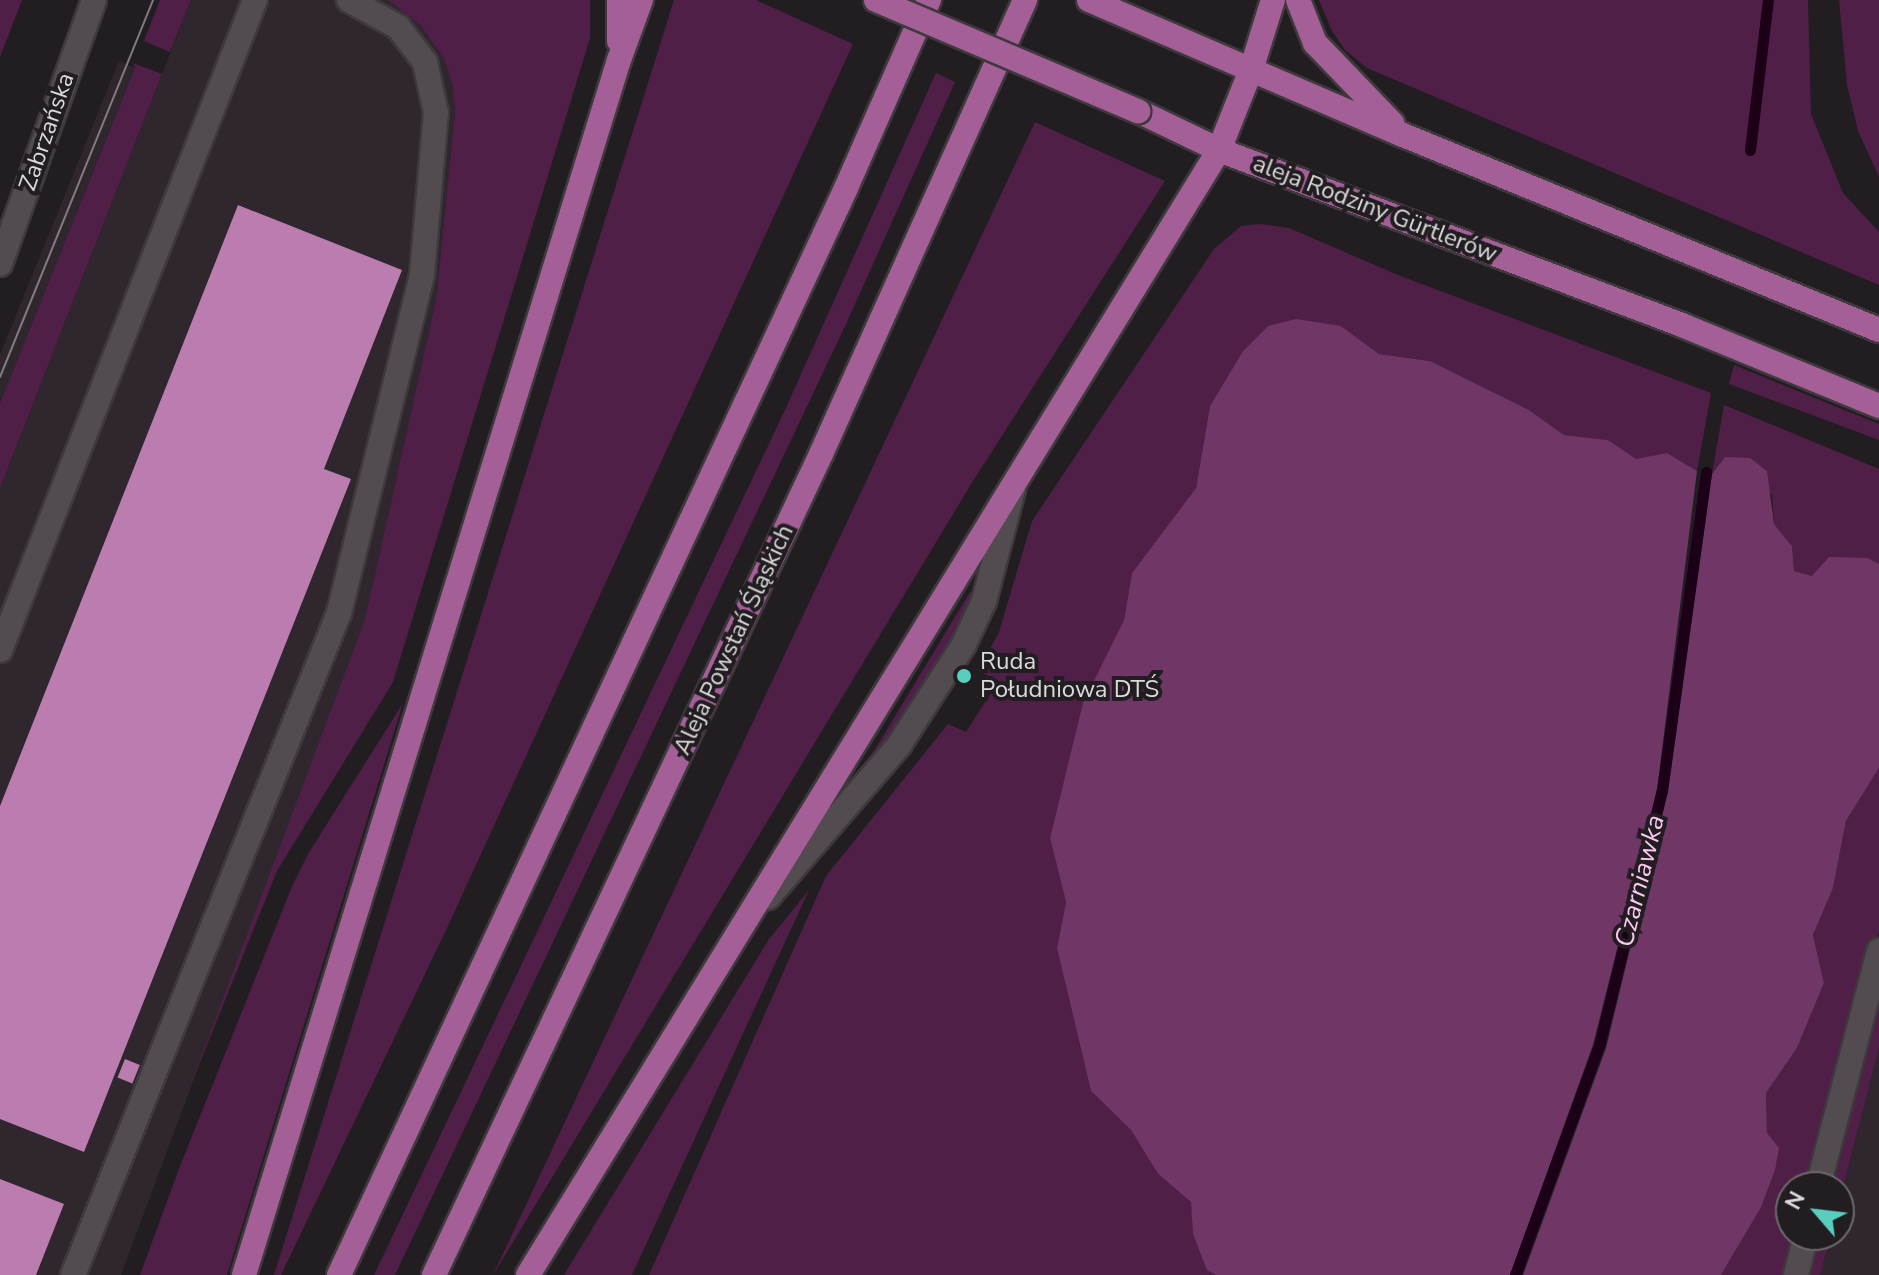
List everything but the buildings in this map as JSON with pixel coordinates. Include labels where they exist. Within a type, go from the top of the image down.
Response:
[{"type":"main road","points":[[619,0],[619,60]]},
{"type":"main road","points":[[244,1275],[619,60],[641,0]]},
{"type":"main road","name":"aleja Rodziny Gürtlerów","points":[[876,0],[1138,111],[1219,150],[1669,321],[1879,406]]},
{"type":"main road","points":[[339,1275],[846,188],[929,0]]},
{"type":"main road","name":"Aleja Powstań Śląskich","points":[[434,1275],[821,454],[1025,0]]},
{"type":"main road","points":[[1089,0],[1403,135],[1879,330]]},
{"type":"main road","points":[[528,1275],[1219,150],[1251,70],[1273,0]]},
{"type":"main road","points":[[1298,0],[1315,43],[1403,135]]},
{"type":"street","name":"Zabrzańska","points":[[0,264],[94,0]]},
{"type":"street","points":[[73,1275],[339,613],[422,275],[436,113],[425,62],[398,27],[349,0]]},
{"type":"street","points":[[0,650],[253,1]]},
{"type":"street","points":[[750,917],[886,763],[964,644],[984,601],[1015,480]]},
{"type":"street","points":[[1822,1171],[1879,951]]},
{"type":"street","points":[[1796,1275],[1802,1251]]},
{"type":"shaded area","points":[[0,0],[22,0],[0,57]]},
{"type":"shaded area","points":[[160,0],[191,0],[170,52],[144,41]]},
{"type":"shaded area","points":[[191,0],[388,0],[421,26],[445,61],[452,83],[455,112],[436,300],[365,619],[121,1275],[0,1275],[0,488]]},
{"type":"shaded area","points":[[388,0],[590,0],[590,38],[393,682],[277,871],[187,1095],[365,619],[436,300],[455,112],[452,83],[445,61],[421,26]]},
{"type":"shaded area","points":[[674,0],[756,0],[853,44],[447,928],[281,1275],[274,1275]]},
{"type":"shaded area","points":[[1319,0],[1808,0],[1811,114],[1843,193],[1879,232],[1879,285],[1367,68],[1345,50],[1332,31]]},
{"type":"shaded area","points":[[1839,0],[1879,0],[1879,177],[1858,131],[1847,85]]},
{"type":"shaded area","points":[[119,61],[135,68],[0,403],[0,355]]},
{"type":"shaded area","points":[[133,63],[162,74],[0,488],[0,403],[135,68]]},
{"type":"shaded area","points":[[936,73],[955,82],[846,324],[395,1275],[374,1275],[785,410]]},
{"type":"shaded area","points":[[1035,122],[1165,181],[973,481],[493,1275]]},
{"type":"shaded area","points":[[1261,224],[1289,228],[1398,275],[1711,393],[1697,471],[1667,453],[1636,460],[1608,440],[1564,435],[1529,410],[1430,361],[1379,354],[1341,326],[1268,326],[1243,351],[1210,406],[1196,488],[1132,573],[1124,620],[1083,705],[1050,838],[1066,902],[1057,948],[1091,1091],[1131,1130],[1158,1174],[1191,1202],[1194,1235],[1207,1269],[1216,1275],[649,1275],[826,876],[948,724],[966,732],[999,681],[978,671],[999,632],[1032,521],[1214,249],[1241,226]]},
{"type":"shaded area","points":[[1296,319],[1341,326],[1379,354],[1430,361],[1529,410],[1564,435],[1608,440],[1636,459],[1667,453],[1697,471],[1657,790],[1593,1045],[1510,1275],[1216,1275],[1207,1270],[1193,1234],[1191,1202],[1158,1174],[1131,1130],[1091,1091],[1057,948],[1066,902],[1050,838],[1083,703],[1124,620],[1132,573],[1196,488],[1210,406],[1243,351],[1268,326]]},
{"type":"shaded area","points":[[1734,365],[1879,424],[1879,440],[1729,384]]},
{"type":"shaded area","points":[[1724,405],[1879,469],[1879,564],[1868,558],[1811,576],[1794,571],[1792,546],[1774,524],[1772,495],[1725,457],[1712,474]]},
{"type":"shaded area","points":[[1725,457],[1750,458],[1767,471],[1774,524],[1792,546],[1794,571],[1812,576],[1829,557],[1868,558],[1879,564],[1879,768],[1846,821],[1833,888],[1813,935],[1824,983],[1797,1048],[1766,1093],[1767,1133],[1779,1148],[1775,1170],[1761,1207],[1721,1275],[1523,1275],[1606,1048],[1668,792],[1712,474]]},
{"type":"shaded area","points":[[970,592],[974,594],[957,632],[888,744],[859,776]]},
{"type":"shaded area","points":[[403,703],[227,1275],[140,1275],[180,1166],[293,884],[308,854]]},
{"type":"shaded area","points":[[1879,768],[1879,931],[1817,1171],[1775,1171],[1775,1251],[1796,1251],[1790,1275],[1721,1275],[1736,1250],[1767,1133],[1766,1093],[1797,1048],[1824,983],[1813,935],[1833,888],[1846,821]]},
{"type":"shaded area","points":[[809,890],[632,1275],[564,1275],[769,939]]},
{"type":"shaded area","points":[[1879,980],[1879,1048],[1847,1171],[1830,1171]]},
{"type":"shaded area","points":[[1879,1048],[1879,1275],[1820,1275],[1827,1251],[1855,1251],[1855,1171],[1847,1171]]},
{"type":"shaded area","points":[[1810,1251],[1827,1251],[1820,1275],[1804,1275]]},
{"type":"waterway","name":"Czarniawka","points":[[1750,150],[1768,0]]},
{"type":"waterway","name":"Czarniawka","points":[[1515,1275],[1599,1046],[1662,790],[1706,472]]},
{"type":"tram line","points":[[0,377],[153,0]]},
{"type":"place","name":"Ruda Południowa DTŚ","points":[[964,676]]}]
